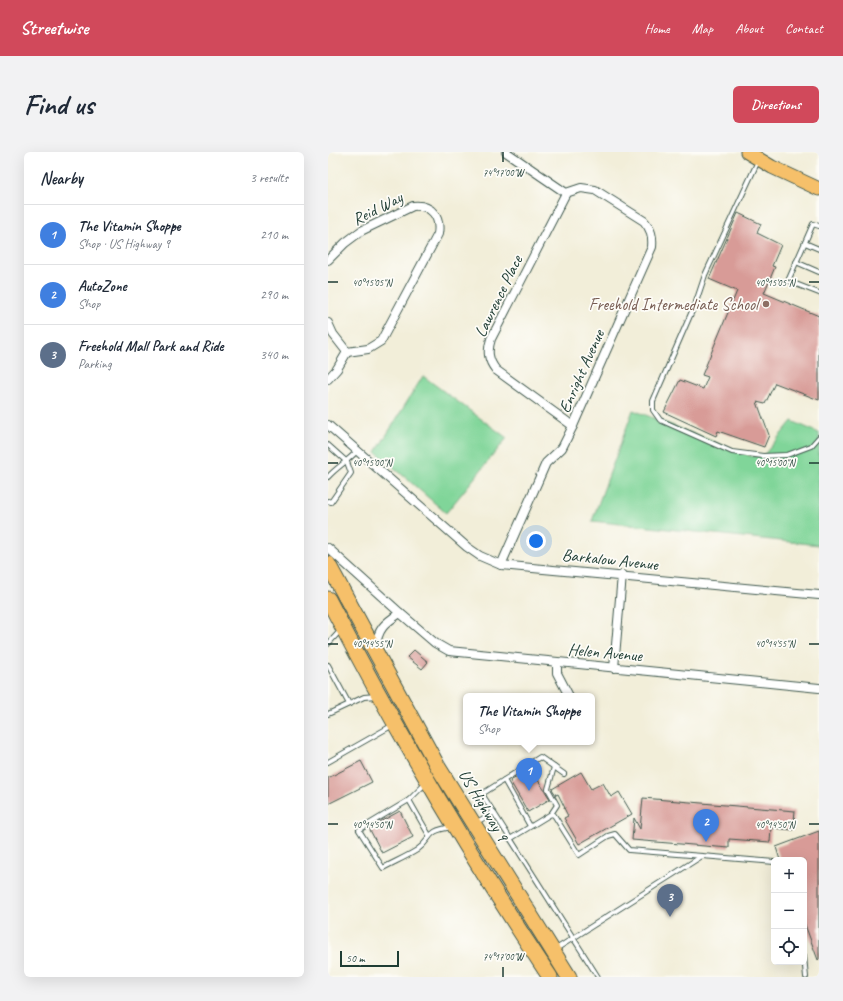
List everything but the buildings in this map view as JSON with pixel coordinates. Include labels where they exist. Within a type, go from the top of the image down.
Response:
[{"type":"highway","name":"US Highway 9","points":[[328,564],[438,767],[569,977]]},
{"type":"highway","name":"US Highway 9","points":[[328,599],[395,724],[455,827],[550,977]]},
{"type":"main road","points":[[754,154],[819,189]]},
{"type":"street","points":[[506,152],[566,193]]},
{"type":"street","name":"Enright Avenue","points":[[500,564],[546,463],[562,448],[652,247],[653,240],[649,227],[644,221],[595,190],[581,188],[566,193]]},
{"type":"street","name":"Lawrence Place","points":[[566,193],[491,339],[488,352],[489,359],[496,370],[572,426]]},
{"type":"street","name":"Reid Way","points":[[328,260],[357,234],[412,206],[419,205],[428,208],[436,216],[439,222],[438,234],[386,334],[381,341],[368,349],[347,352]]},
{"type":"street","points":[[328,323],[335,338],[347,352],[337,369],[328,378]]},
{"type":"street","name":"Barkalow Avenue","points":[[328,425],[467,547],[480,556],[500,564],[819,595]]},
{"type":"street","name":"Helen Avenue","points":[[328,548],[400,614],[435,643],[449,651],[819,688]]},
{"type":"street","points":[[614,668],[622,576]]},
{"type":"street","points":[[375,653],[379,630],[388,621],[400,614]]},
{"type":"street","points":[[557,663],[557,673],[567,693]]},
{"type":"lane","points":[[754,154],[705,275],[696,302],[653,401],[653,410],[660,420],[732,452],[763,456],[787,456],[811,446],[819,437]]},
{"type":"lane","points":[[819,226],[813,224],[788,281],[819,293]]},
{"type":"lane","points":[[805,242],[819,249]]},
{"type":"lane","points":[[796,262],[819,272]]},
{"type":"lane","points":[[328,445],[347,462],[351,473],[331,502],[328,501]]},
{"type":"lane","points":[[328,477],[358,451]]},
{"type":"lane","points":[[328,644],[343,627]]},
{"type":"lane","points":[[328,665],[349,704]]},
{"type":"lane","points":[[328,714],[364,697],[380,696]]},
{"type":"lane","points":[[328,762],[395,724]]},
{"type":"lane","points":[[564,774],[540,757],[482,794],[598,977]]},
{"type":"lane","points":[[510,838],[551,814],[557,805],[548,788],[554,767]]},
{"type":"lane","points":[[428,780],[409,800],[359,830],[383,868],[418,849],[429,835],[438,829],[455,827]]},
{"type":"lane","points":[[504,780],[530,826]]},
{"type":"lane","points":[[409,800],[429,835]]},
{"type":"lane","points":[[473,824],[494,812]]},
{"type":"lane","points":[[551,814],[554,815],[579,855],[608,836],[616,834],[629,850],[771,862]]},
{"type":"lane","points":[[552,952],[703,856]]},
{"type":"lane","points":[[805,965],[806,977]]},
{"type":"green space","points":[[423,376],[507,438],[446,513],[376,452]]},
{"type":"green space","points":[[633,410],[750,456],[763,456],[792,421],[819,433],[819,545],[592,521]]},
{"type":"place","name":"Freehold Intermediate School","points":[[766,304]]},
{"type":"place","name":"The Vitamin Shoppe","points":[[529,791]]},
{"type":"place","name":"AutoZone","points":[[706,842]]},
{"type":"place","name":"Freehold Mall Park and Ride","points":[[670,917]]}]
